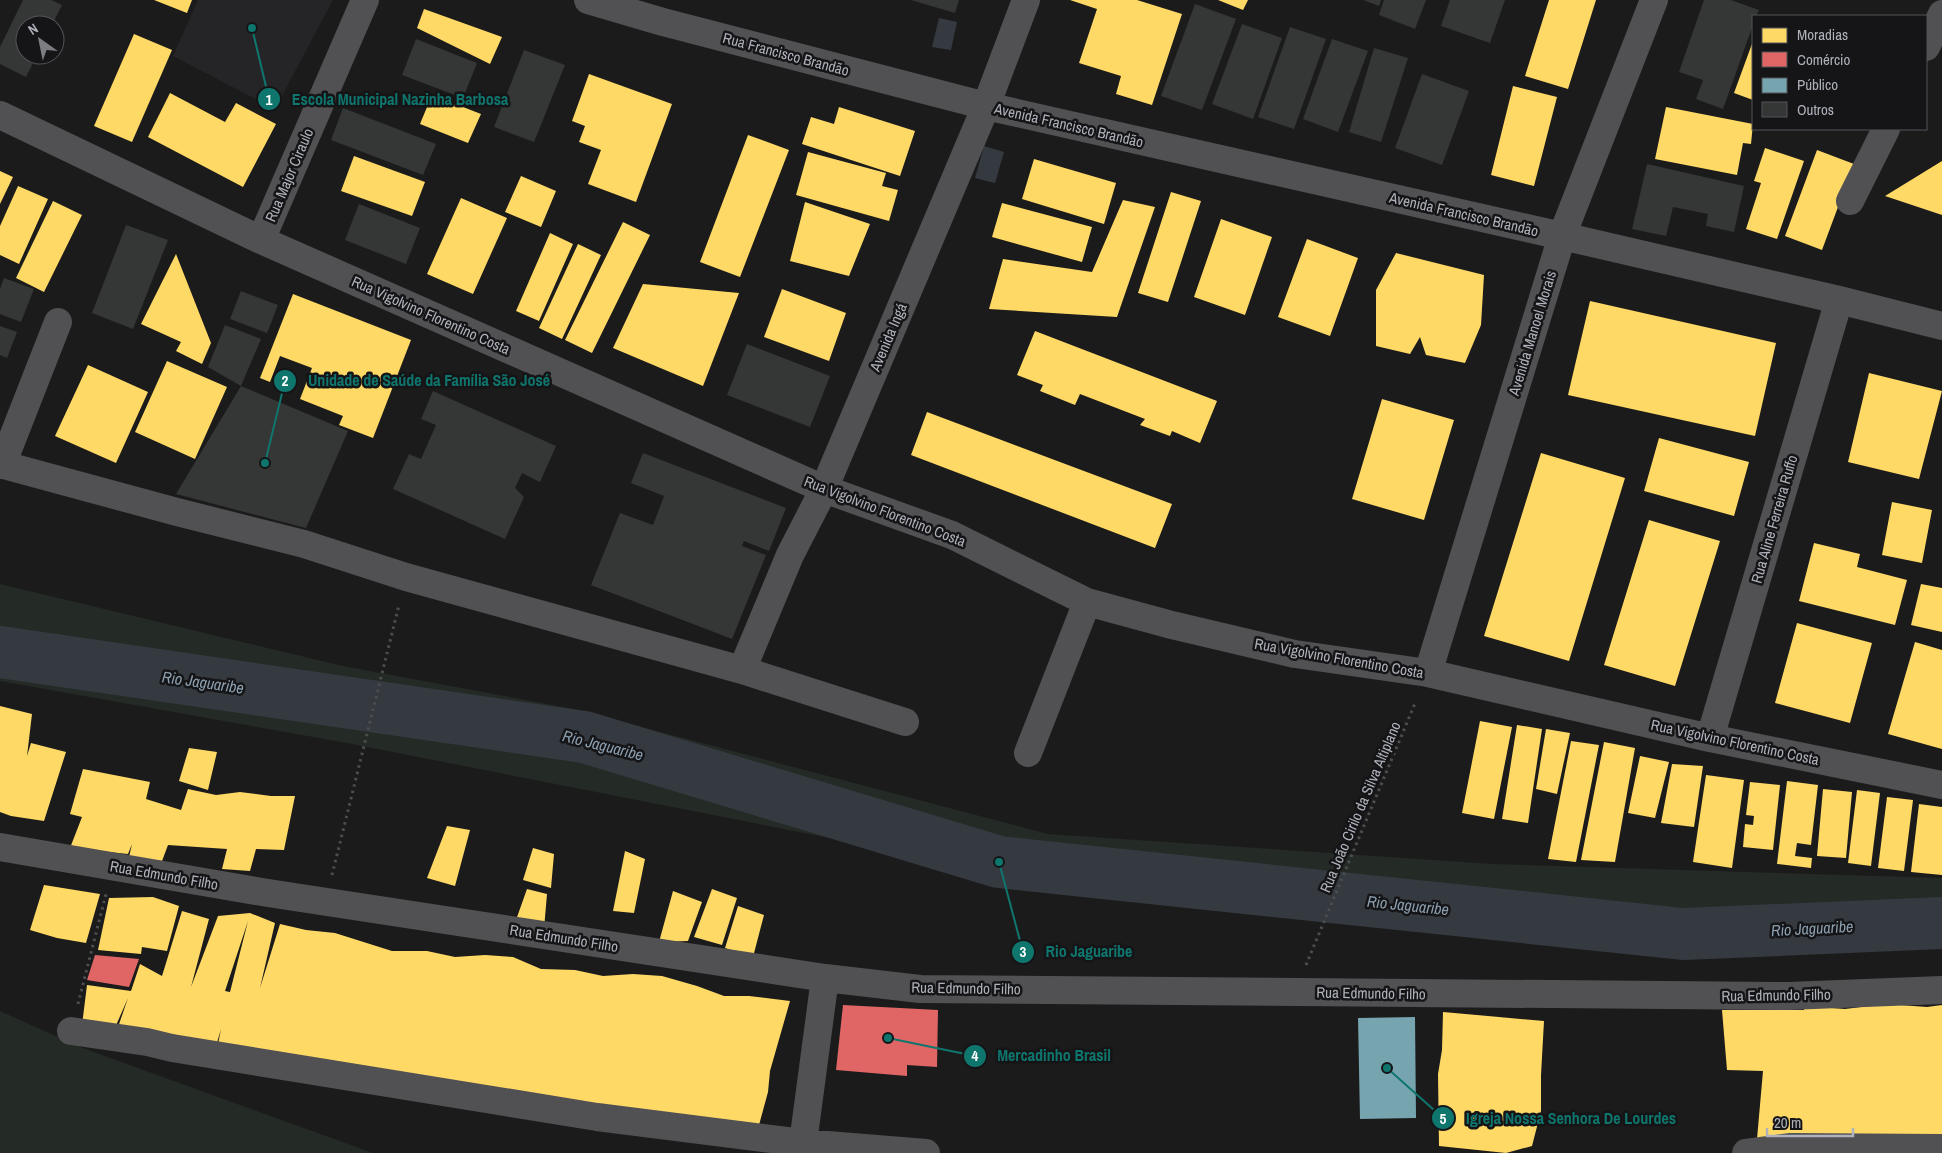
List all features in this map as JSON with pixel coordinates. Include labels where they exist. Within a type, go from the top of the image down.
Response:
[{"type":"street","name":"Rua Major Ciraulo","points":[[261,240],[365,0]]},
{"type":"street","name":"Rua Francisco Brandão","points":[[588,0],[663,22],[986,106]]},
{"type":"street","name":"Avenida Ingá","points":[[742,670],[790,555],[824,489],[986,106],[1026,0]]},
{"type":"street","name":"Avenida Manoel Morais","points":[[1428,672],[1562,236],[1654,0]]},
{"type":"street","points":[[1927,45],[1942,14]]},
{"type":"street","name":"Avenida Francisco Brandão","points":[[986,106],[1562,236],[1839,300],[1942,326]]},
{"type":"street","name":"Rua Vigolvino Florentino Costa","points":[[0,115],[261,240],[824,489],[952,535],[1087,602],[1168,624],[1295,654],[1428,672],[1710,738],[1939,784]]},
{"type":"street","points":[[1850,201],[1886,130]]},
{"type":"street","name":"Rua Aline Ferreira Ruffo","points":[[1710,738],[1839,300]]},
{"type":"street","points":[[58,322],[1,464],[168,510],[304,544],[406,577],[742,670],[905,722]]},
{"type":"street","points":[[1028,753],[1087,602]]},
{"type":"street","name":"Rua Edmundo Filho","points":[[0,846],[325,901],[825,978],[920,989],[1778,996],[1942,990]]},
{"type":"street","points":[[803,1143],[825,978]]},
{"type":"street","points":[[71,1031],[147,1042],[172,1048],[597,1118],[803,1143],[926,1153]]},
{"type":"street","points":[[1746,1153],[1791,1146],[1942,1148]]},
{"type":"path","points":[[325,901],[406,577]]},
{"type":"path","name":"Rua João Cirilo da Silva Altiplano","points":[[1313,949],[1428,672]]},
{"type":"path","points":[[71,1031],[113,866]]},
{"type":"shaded area","points":[[198,0],[333,0],[275,109],[173,56]]},
{"type":"shaded area","points":[[939,18],[957,22],[951,50],[932,47]]},
{"type":"shaded area","points":[[984,146],[1004,152],[995,183],[975,178]]},
{"type":"shaded area","points":[[0,584],[343,666],[569,708],[1048,834],[1493,864],[1942,878],[1942,934],[1618,944],[1165,904],[347,743],[0,681]]},
{"type":"shaded area","points":[[0,1011],[80,1047],[373,1153],[0,1153]]},
{"type":"building: Moradias","points":[[154,0],[192,0],[187,13]]},
{"type":"building: Moradias","points":[[1070,0],[1137,0],[1182,14],[1152,105],[1116,94],[1121,76],[1079,63],[1097,9]]},
{"type":"building: Moradias","points":[[1218,0],[1248,0],[1243,10]]},
{"type":"building: Moradias","points":[[1549,0],[1596,0],[1568,89],[1525,76]]},
{"type":"building: Moradias","points":[[424,9],[502,37],[490,64],[417,28]]},
{"type":"building: Moradias","points":[[134,34],[172,50],[132,142],[94,126]]},
{"type":"building: Moradias","points":[[1752,44],[1752,100],[1734,93]]},
{"type":"building: Moradias","points":[[589,74],[672,104],[636,202],[588,184],[601,150],[579,142],[585,126],[572,121]]},
{"type":"building: Moradias","points":[[1513,86],[1557,97],[1534,186],[1491,175]]},
{"type":"building: Moradias","points":[[170,93],[225,122],[236,103],[276,124],[243,187],[148,137]]},
{"type":"building: Moradias","points":[[432,95],[481,114],[468,143],[420,124]]},
{"type":"building: Moradias","points":[[839,107],[915,131],[900,176],[802,144],[811,117],[834,124]]},
{"type":"building: Moradias","points":[[1666,107],[1752,124],[1751,144],[1743,143],[1737,175],[1655,159]]},
{"type":"building: Moradias","points":[[748,135],[789,150],[740,277],[700,262]]},
{"type":"building: Moradias","points":[[1765,148],[1804,161],[1777,239],[1746,229],[1761,183],[1754,181]]},
{"type":"building: Moradias","points":[[1817,150],[1854,164],[1822,250],[1785,236]]},
{"type":"building: Moradias","points":[[808,152],[886,173],[882,186],[898,190],[889,221],[796,195]]},
{"type":"building: Moradias","points":[[354,156],[425,182],[412,216],[341,191]]},
{"type":"building: Moradias","points":[[1034,159],[1116,183],[1104,224],[1022,199]]},
{"type":"building: Moradias","points":[[1942,161],[1942,215],[1885,196]]},
{"type":"building: Moradias","points":[[0,171],[13,177],[0,204]]},
{"type":"building: Moradias","points":[[521,176],[556,191],[541,227],[505,212]]},
{"type":"building: Moradias","points":[[18,186],[48,199],[19,264],[0,255],[0,226]]},
{"type":"building: Moradias","points":[[1171,192],[1201,201],[1168,302],[1138,293]]},
{"type":"building: Moradias","points":[[461,198],[507,218],[473,294],[427,274]]},
{"type":"building: Moradias","points":[[1123,200],[1155,207],[1117,317],[989,309],[1003,259],[1092,272]]},
{"type":"building: Moradias","points":[[53,201],[82,215],[44,292],[16,278]]},
{"type":"building: Moradias","points":[[805,202],[870,224],[849,276],[790,261]]},
{"type":"building: Moradias","points":[[1002,203],[1092,227],[1082,262],[992,237]]},
{"type":"building: Moradias","points":[[1221,219],[1272,237],[1245,315],[1194,297]]},
{"type":"building: Moradias","points":[[623,222],[650,235],[592,353],[565,340]]},
{"type":"building: Moradias","points":[[550,233],[573,244],[539,321],[516,311]]},
{"type":"building: Moradias","points":[[1307,239],[1358,258],[1330,336],[1278,317]]},
{"type":"building: Moradias","points":[[578,244],[601,255],[562,339],[539,328]]},
{"type":"building: Moradias","points":[[1396,253],[1484,275],[1481,325],[1465,363],[1426,355],[1420,337],[1410,354],[1376,346],[1376,290]]},
{"type":"building: Moradias","points":[[176,254],[211,343],[202,364],[176,351],[181,342],[141,324]]},
{"type":"building: Moradias","points":[[643,284],[739,293],[703,386],[613,348]]},
{"type":"building: Moradias","points":[[782,289],[846,313],[829,361],[764,337]]},
{"type":"building: Moradias","points":[[293,294],[411,340],[373,438],[339,425],[343,416],[300,399],[312,368],[280,356],[270,382],[260,378]]},
{"type":"building: Moradias","points":[[1590,301],[1776,343],[1755,436],[1568,395]]},
{"type":"building: Moradias","points":[[1035,331],[1217,401],[1200,443],[1172,431],[1170,436],[1140,425],[1145,419],[1080,394],[1075,405],[1040,391],[1043,385],[1017,375]]},
{"type":"building: Moradias","points":[[167,361],[227,387],[195,459],[135,432]]},
{"type":"building: Moradias","points":[[88,365],[148,392],[116,463],[55,436]]},
{"type":"building: Moradias","points":[[1869,373],[1942,391],[1919,479],[1848,462]]},
{"type":"building: Moradias","points":[[1382,399],[1454,420],[1424,520],[1352,499]]},
{"type":"building: Moradias","points":[[927,412],[1172,504],[1155,548],[911,455]]},
{"type":"building: Moradias","points":[[1659,438],[1749,462],[1734,516],[1644,491]]},
{"type":"building: Moradias","points":[[1541,453],[1625,478],[1569,661],[1484,636]]},
{"type":"building: Moradias","points":[[1892,502],[1932,510],[1922,563],[1882,555]]},
{"type":"building: Moradias","points":[[1649,520],[1720,541],[1675,686],[1604,665]]},
{"type":"building: Moradias","points":[[1814,543],[1860,554],[1857,567],[1907,580],[1895,625],[1799,601]]},
{"type":"building: Moradias","points":[[1921,584],[1942,588],[1942,632],[1911,625]]},
{"type":"building: Moradias","points":[[1797,623],[1872,643],[1850,723],[1775,703]]},
{"type":"building: Moradias","points":[[1915,642],[1942,650],[1942,749],[1888,734]]},
{"type":"building: Moradias","points":[[0,706],[32,714],[27,756],[31,743],[66,752],[44,821],[11,816],[0,812]]},
{"type":"building: Moradias","points":[[1480,721],[1512,727],[1494,819],[1462,813]]},
{"type":"building: Moradias","points":[[1517,725],[1542,729],[1528,823],[1502,819]]},
{"type":"building: Moradias","points":[[1546,729],[1570,733],[1557,794],[1536,789]]},
{"type":"building: Moradias","points":[[1571,741],[1599,745],[1576,862],[1548,859]]},
{"type":"building: Moradias","points":[[1604,742],[1635,748],[1615,862],[1581,860]]},
{"type":"building: Moradias","points":[[189,748],[217,752],[208,790],[179,781]]},
{"type":"building: Moradias","points":[[1640,756],[1669,762],[1655,818],[1628,813]]},
{"type":"building: Moradias","points":[[1672,764],[1703,766],[1694,827],[1661,823]]},
{"type":"building: Moradias","points":[[83,769],[150,782],[146,799],[181,810],[188,789],[216,795],[240,792],[271,796],[295,796],[284,850],[256,849],[250,871],[222,869],[227,849],[168,845],[162,861],[129,857],[132,844],[128,854],[70,848],[82,817],[70,814]]},
{"type":"building: Moradias","points":[[1706,775],[1744,780],[1732,868],[1693,862]]},
{"type":"building: Moradias","points":[[1787,781],[1818,785],[1811,845],[1797,843],[1795,856],[1812,858],[1811,868],[1777,864]]},
{"type":"building: Moradias","points":[[1750,782],[1780,785],[1773,850],[1743,847],[1745,824],[1753,825],[1754,816],[1746,815]]},
{"type":"building: Moradias","points":[[1823,789],[1852,792],[1846,858],[1817,856]]},
{"type":"building: Moradias","points":[[1857,790],[1880,793],[1871,866],[1848,863]]},
{"type":"building: Moradias","points":[[1887,797],[1913,800],[1904,871],[1878,868]]},
{"type":"building: Moradias","points":[[1919,804],[1942,807],[1942,875],[1911,872]]},
{"type":"building: Moradias","points":[[447,826],[470,830],[455,886],[427,878]]},
{"type":"building: Moradias","points":[[533,848],[554,854],[551,888],[523,880]]},
{"type":"building: Moradias","points":[[625,851],[645,859],[634,913],[613,911]]},
{"type":"building: Moradias","points":[[44,885],[100,894],[86,943],[57,938],[30,930]]},
{"type":"building: Moradias","points":[[527,889],[547,894],[544,929],[516,920]]},
{"type":"building: Moradias","points":[[712,889],[737,898],[722,945],[694,937]]},
{"type":"building: Moradias","points":[[673,891],[702,902],[688,941],[659,942]]},
{"type":"building: Moradias","points":[[153,897],[179,906],[167,951],[142,947],[141,954],[98,950],[109,898]]},
{"type":"building: Moradias","points":[[738,906],[764,915],[753,957],[725,948]]},
{"type":"building: Moradias","points":[[182,911],[209,919],[191,987],[218,916],[250,913],[275,923],[260,988],[280,924],[306,930],[335,933],[392,951],[427,951],[455,957],[485,955],[513,957],[541,969],[575,970],[603,976],[633,974],[662,976],[724,996],[749,996],[790,1001],[770,1071],[768,1092],[759,1125],[740,1133],[218,1044],[221,1029],[216,1046],[117,1030],[128,998],[114,1030],[82,1025],[87,985],[131,991],[140,964],[162,976]],"holes":[[[248,921],[230,992],[225,991]]]},
{"type":"building: Moradias","points":[[1886,1004],[1927,1007],[1942,1005],[1942,1137],[1757,1139],[1763,1071],[1727,1070],[1722,1010],[1804,1010],[1804,1006],[1845,1009]]},
{"type":"building: Moradias","points":[[1443,1012],[1544,1021],[1541,1111],[1532,1146],[1506,1153],[1439,1146],[1438,1074],[1442,1050]]},
{"type":"building: Comércio","points":[[95,955],[139,959],[129,987],[87,980]]},
{"type":"building: Comércio","points":[[843,1005],[938,1010],[937,1067],[907,1065],[907,1076],[836,1070]]},
{"type":"building: Público","points":[[1415,1017],[1416,1118],[1360,1119],[1358,1018]]},
{"type":"building: Outros","points":[[23,0],[51,0],[62,5],[57,15],[16,15]]},
{"type":"building: Outros","points":[[911,0],[959,0],[955,13]]},
{"type":"building: Outros","points":[[1363,0],[1381,0],[1379,6]]},
{"type":"building: Outros","points":[[1384,0],[1426,0],[1415,29],[1379,15]]},
{"type":"building: Outros","points":[[1450,0],[1505,0],[1490,43],[1441,26]]},
{"type":"building: Outros","points":[[1704,0],[1731,0],[1759,10],[1756,15],[1752,15],[1752,28],[1723,109],[1696,99],[1703,80],[1679,72]]},
{"type":"building: Outros","points":[[1195,4],[1236,19],[1202,110],[1161,96]]},
{"type":"building: Outros","points":[[15,16],[15,65],[32,65],[26,77],[0,64],[0,47]]},
{"type":"building: Outros","points":[[1242,24],[1282,38],[1253,119],[1212,104]]},
{"type":"building: Outros","points":[[1290,27],[1326,39],[1294,129],[1258,117]]},
{"type":"building: Outros","points":[[416,39],[477,63],[463,98],[402,75]]},
{"type":"building: Outros","points":[[1332,39],[1368,51],[1338,132],[1303,119]]},
{"type":"building: Outros","points":[[1374,48],[1408,58],[1381,142],[1349,132]]},
{"type":"building: Outros","points":[[524,50],[565,65],[534,142],[494,127]]},
{"type":"building: Outros","points":[[1422,74],[1469,91],[1442,165],[1395,148]]},
{"type":"building: Outros","points":[[343,108],[436,144],[423,175],[331,140]]},
{"type":"building: Outros","points":[[1647,164],[1744,186],[1734,232],[1706,226],[1708,214],[1673,207],[1666,236],[1632,229]]},
{"type":"building: Outros","points":[[359,204],[420,228],[406,264],[345,240]]},
{"type":"building: Outros","points":[[126,225],[168,240],[133,329],[92,313]]},
{"type":"building: Outros","points":[[4,278],[34,289],[21,322],[0,314],[0,289]]},
{"type":"building: Outros","points":[[241,291],[278,305],[267,333],[230,319]]},
{"type":"building: Outros","points":[[225,325],[261,339],[241,386],[208,367]]},
{"type":"building: Outros","points":[[0,326],[17,332],[7,358],[0,355]]},
{"type":"building: Outros","points":[[747,344],[830,376],[810,427],[727,395]]},
{"type":"building: Outros","points":[[241,386],[348,431],[306,528],[176,494]]},
{"type":"building: Outros","points":[[433,391],[556,446],[540,482],[522,473],[515,488],[524,497],[505,539],[393,489],[409,454],[421,459],[436,425],[421,419]]},
{"type":"building: Outros","points":[[643,453],[786,508],[769,551],[744,541],[742,546],[766,555],[732,639],[591,585],[620,513],[653,525],[664,496],[631,483]]},
{"type":"waterway","name":"Rio Jaguaribe","points":[[0,652],[584,737],[999,862],[1683,934],[1942,923]]},
{"type":"place","name":"Escola Municipal Nazinha Barbosa","points":[[252,28]]},
{"type":"place","name":"Unidade de Saúde da Família São José","points":[[265,463]]},
{"type":"place","name":"Rio Jaguaribe","points":[[999,862]]},
{"type":"place","name":"Mercadinho Brasil","points":[[888,1038]]},
{"type":"place","name":"Igreja Nossa Senhora De Lourdes","points":[[1387,1068]]}]
